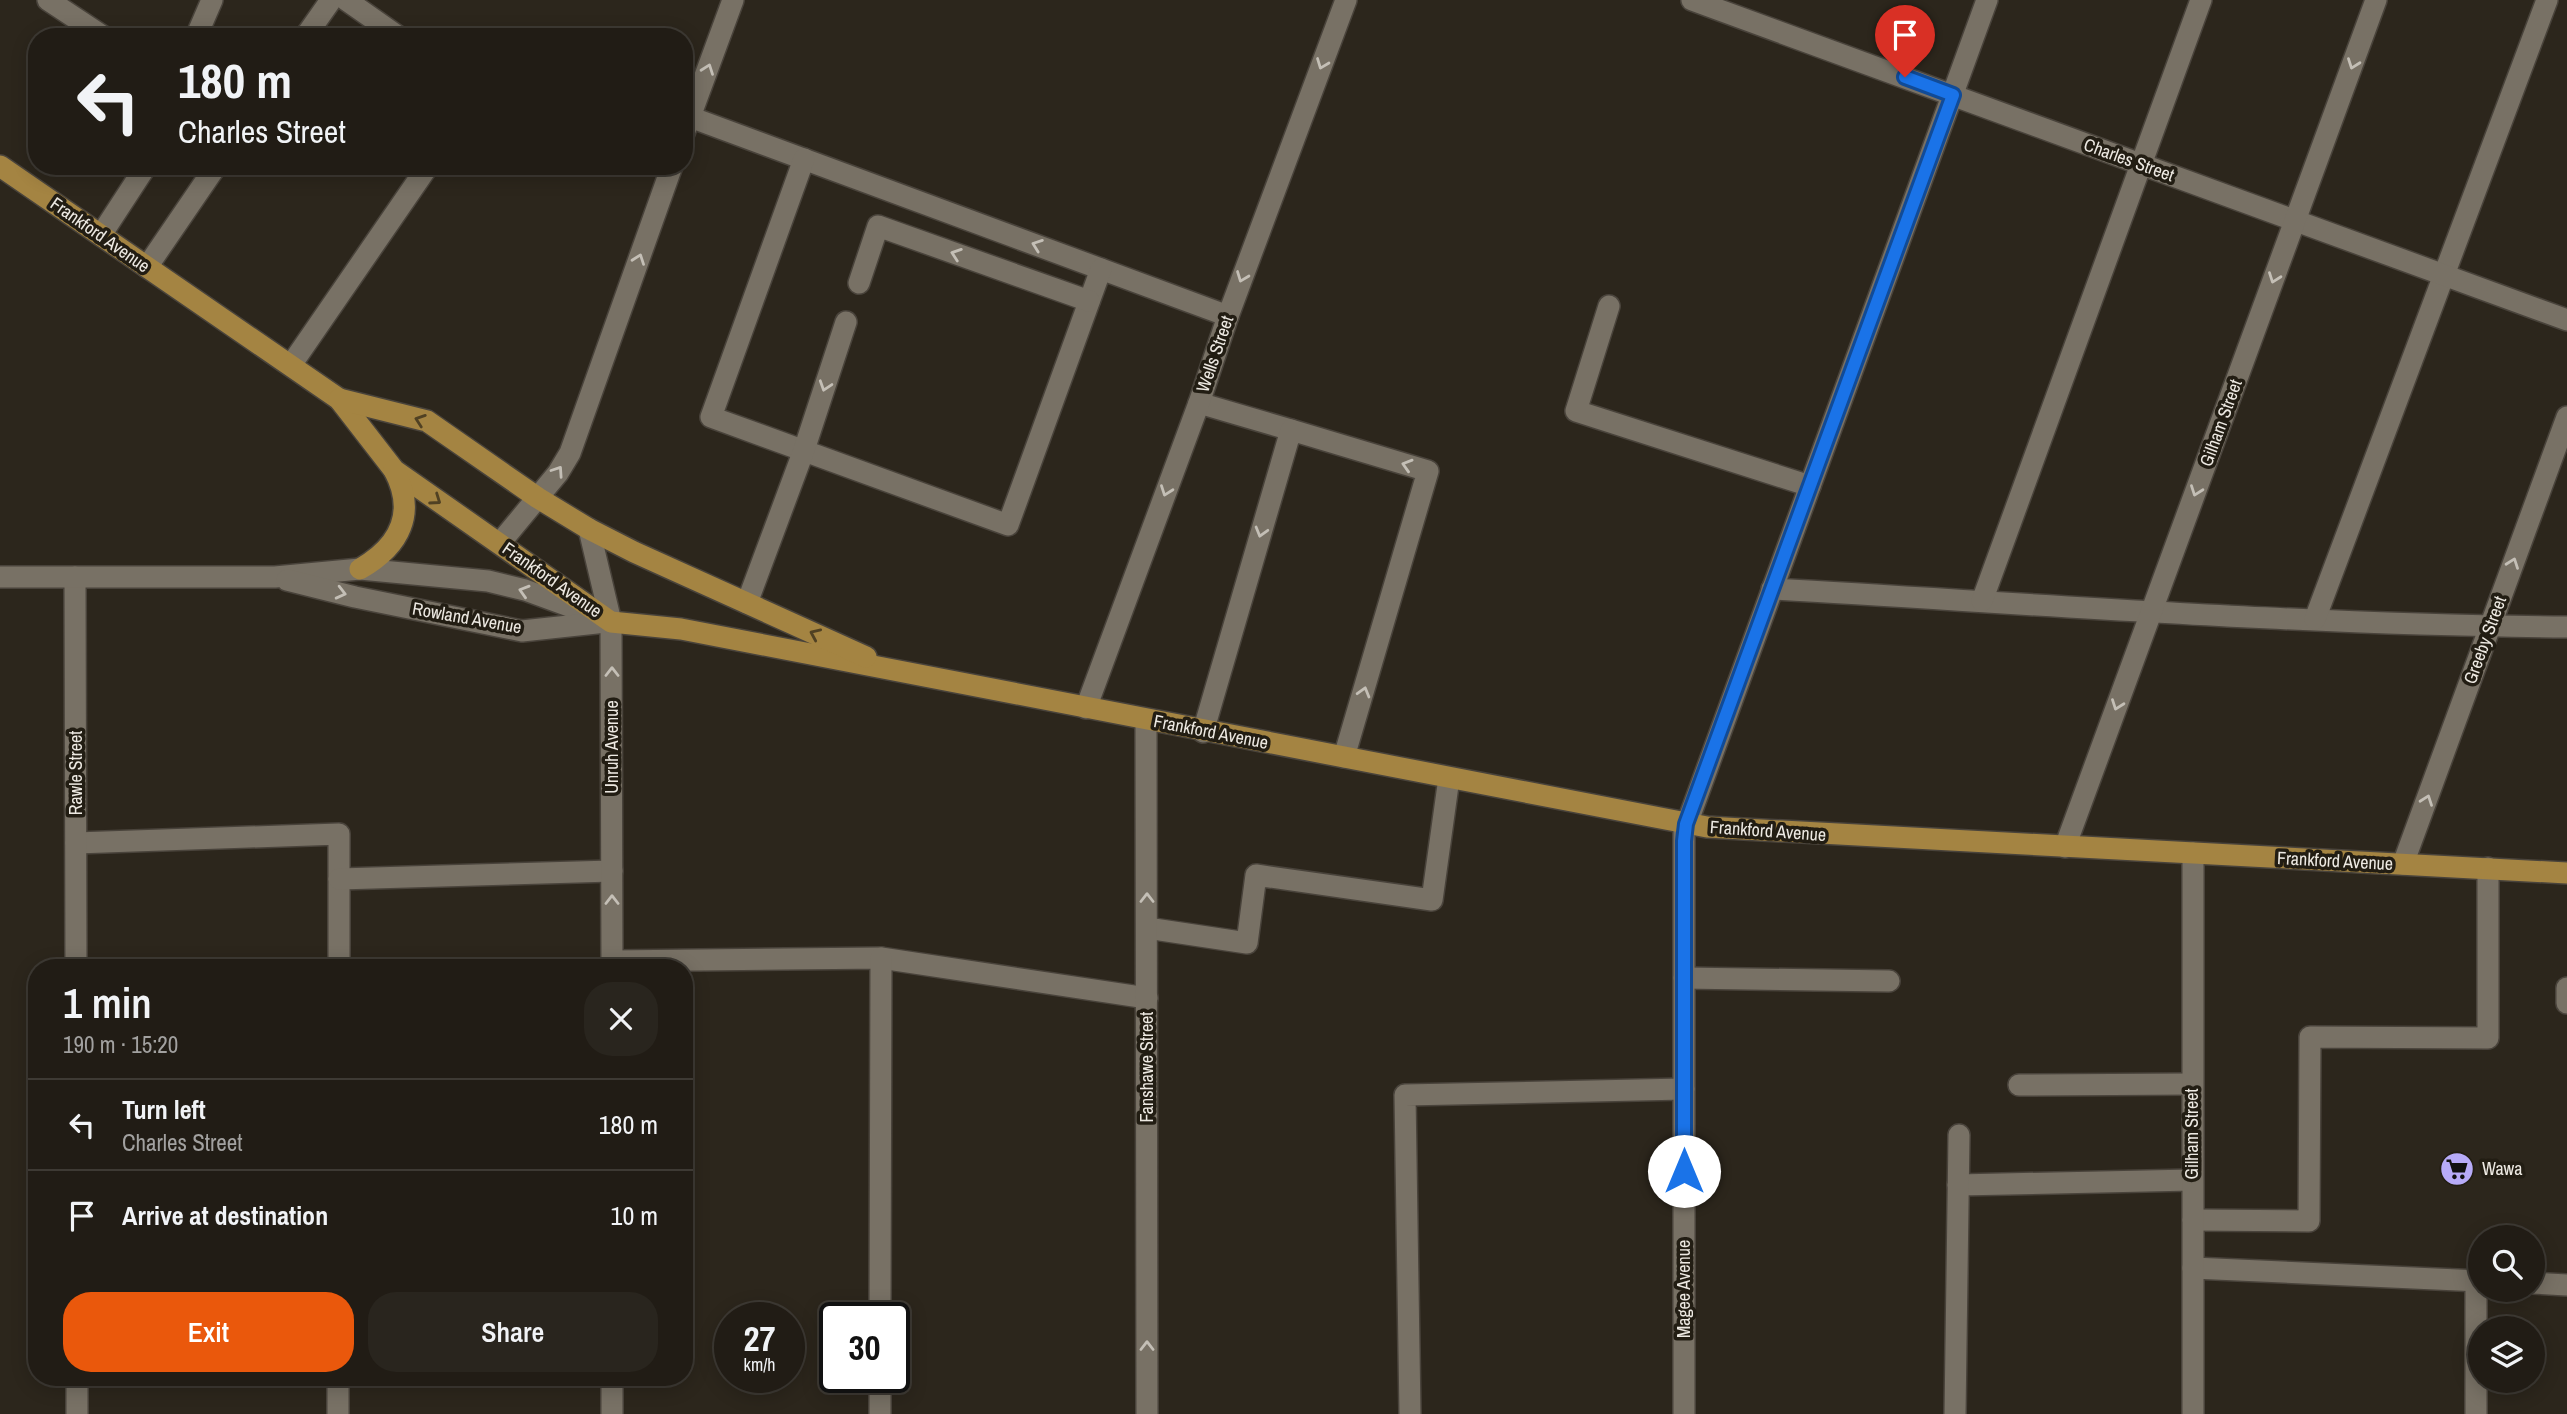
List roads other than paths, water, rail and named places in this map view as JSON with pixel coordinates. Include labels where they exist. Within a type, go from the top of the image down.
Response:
[{"type":"main road","name":"Frankford Avenue","points":[[0,166],[339,398],[394,470],[611,622],[681,629],[1686,824],[1728,829],[2567,873]]},
{"type":"main road","name":"Frankford Avenue","points":[[339,398],[427,421],[538,498],[634,552],[900,672]]},
{"type":"main road","points":[[360,569],[386,551],[400,529],[405,512],[405,498],[394,470]]},
{"type":"street","points":[[48,0],[80,9],[96,28]]},
{"type":"street","points":[[199,28],[212,0]]},
{"type":"street","points":[[312,28],[331,0]]},
{"type":"street","points":[[346,0],[386,28]]},
{"type":"street","points":[[693,109],[733,0]]},
{"type":"street","name":"Wells Street","points":[[1086,708],[1346,0]]},
{"type":"street","name":"Charles Street","points":[[1692,0],[2567,320]]},
{"type":"street","name":"Magee Avenue","points":[[1684,1414],[1686,824],[1987,0]]},
{"type":"street","points":[[1982,601],[2201,0]]},
{"type":"street","name":"Gilham Street","points":[[2065,847],[2376,0]]},
{"type":"street","points":[[2315,619],[2547,0]]},
{"type":"street","points":[[693,127],[804,159],[1228,316]]},
{"type":"street","points":[[804,159],[710,417],[1008,525],[1101,269]]},
{"type":"street","points":[[101,235],[140,175]]},
{"type":"street","points":[[147,267],[210,175]]},
{"type":"street","points":[[291,365],[422,175]]},
{"type":"street","points":[[500,543],[558,474],[570,453],[669,175]]},
{"type":"street","points":[[859,283],[878,226],[1089,301]]},
{"type":"street","points":[[1609,306],[1576,411],[1810,486]]},
{"type":"street","points":[[747,603],[804,450],[846,322]]},
{"type":"street","points":[[1199,403],[1429,471],[1344,757]]},
{"type":"street","name":"Greeby Street","points":[[2403,864],[2567,417]]},
{"type":"street","points":[[1203,732],[1291,430]]},
{"type":"street","name":"Unruh Avenue","points":[[589,528],[611,622],[611,959]]},
{"type":"street","name":"Rowland Avenue","points":[[0,578],[275,577],[360,569],[488,581],[525,590],[611,622]]},
{"type":"street","name":"Rawle Street","points":[[75,577],[76,959]]},
{"type":"street","name":"Rowland Avenue","points":[[275,577],[355,597],[522,631],[611,622]]},
{"type":"street","points":[[1772,589],[2151,612],[2490,627],[2567,627]]},
{"type":"street","name":"Fanshawe Street","points":[[1146,720],[1147,1414]]},
{"type":"street","points":[[1147,928],[1247,943],[1256,874],[1432,900],[1449,778]]},
{"type":"street","points":[[76,843],[339,834],[339,959]]},
{"type":"street","name":"Gilham Street","points":[[2193,853],[2193,1414]]},
{"type":"street","points":[[2193,1220],[2309,1221],[2310,1037],[2488,1038],[2488,869]]},
{"type":"street","points":[[339,879],[612,871]]},
{"type":"street","points":[[880,1302],[881,958]]},
{"type":"street","points":[[693,963],[881,958],[1147,998]]},
{"type":"street","points":[[1684,978],[1889,981]]},
{"type":"street","points":[[2567,988],[2567,1003]]},
{"type":"street","points":[[2019,1085],[2192,1084]]},
{"type":"street","points":[[1410,1414],[1405,1096],[1684,1090]]},
{"type":"street","points":[[1955,1414],[1959,1135]]},
{"type":"street","points":[[1958,1185],[2192,1180]]},
{"type":"street","points":[[2193,1268],[2468,1281]]},
{"type":"street","points":[[2545,1284],[2567,1285]]},
{"type":"street","points":[[2476,1414],[2478,1302]]},
{"type":"street","points":[[77,1386],[77,1414]]},
{"type":"street","points":[[338,1386],[338,1414]]},
{"type":"street","points":[[612,1386],[612,1414]]},
{"type":"street","points":[[880,1393],[880,1414]]},
{"type":"place","name":"Wawa","points":[[2457,1169]]}]
